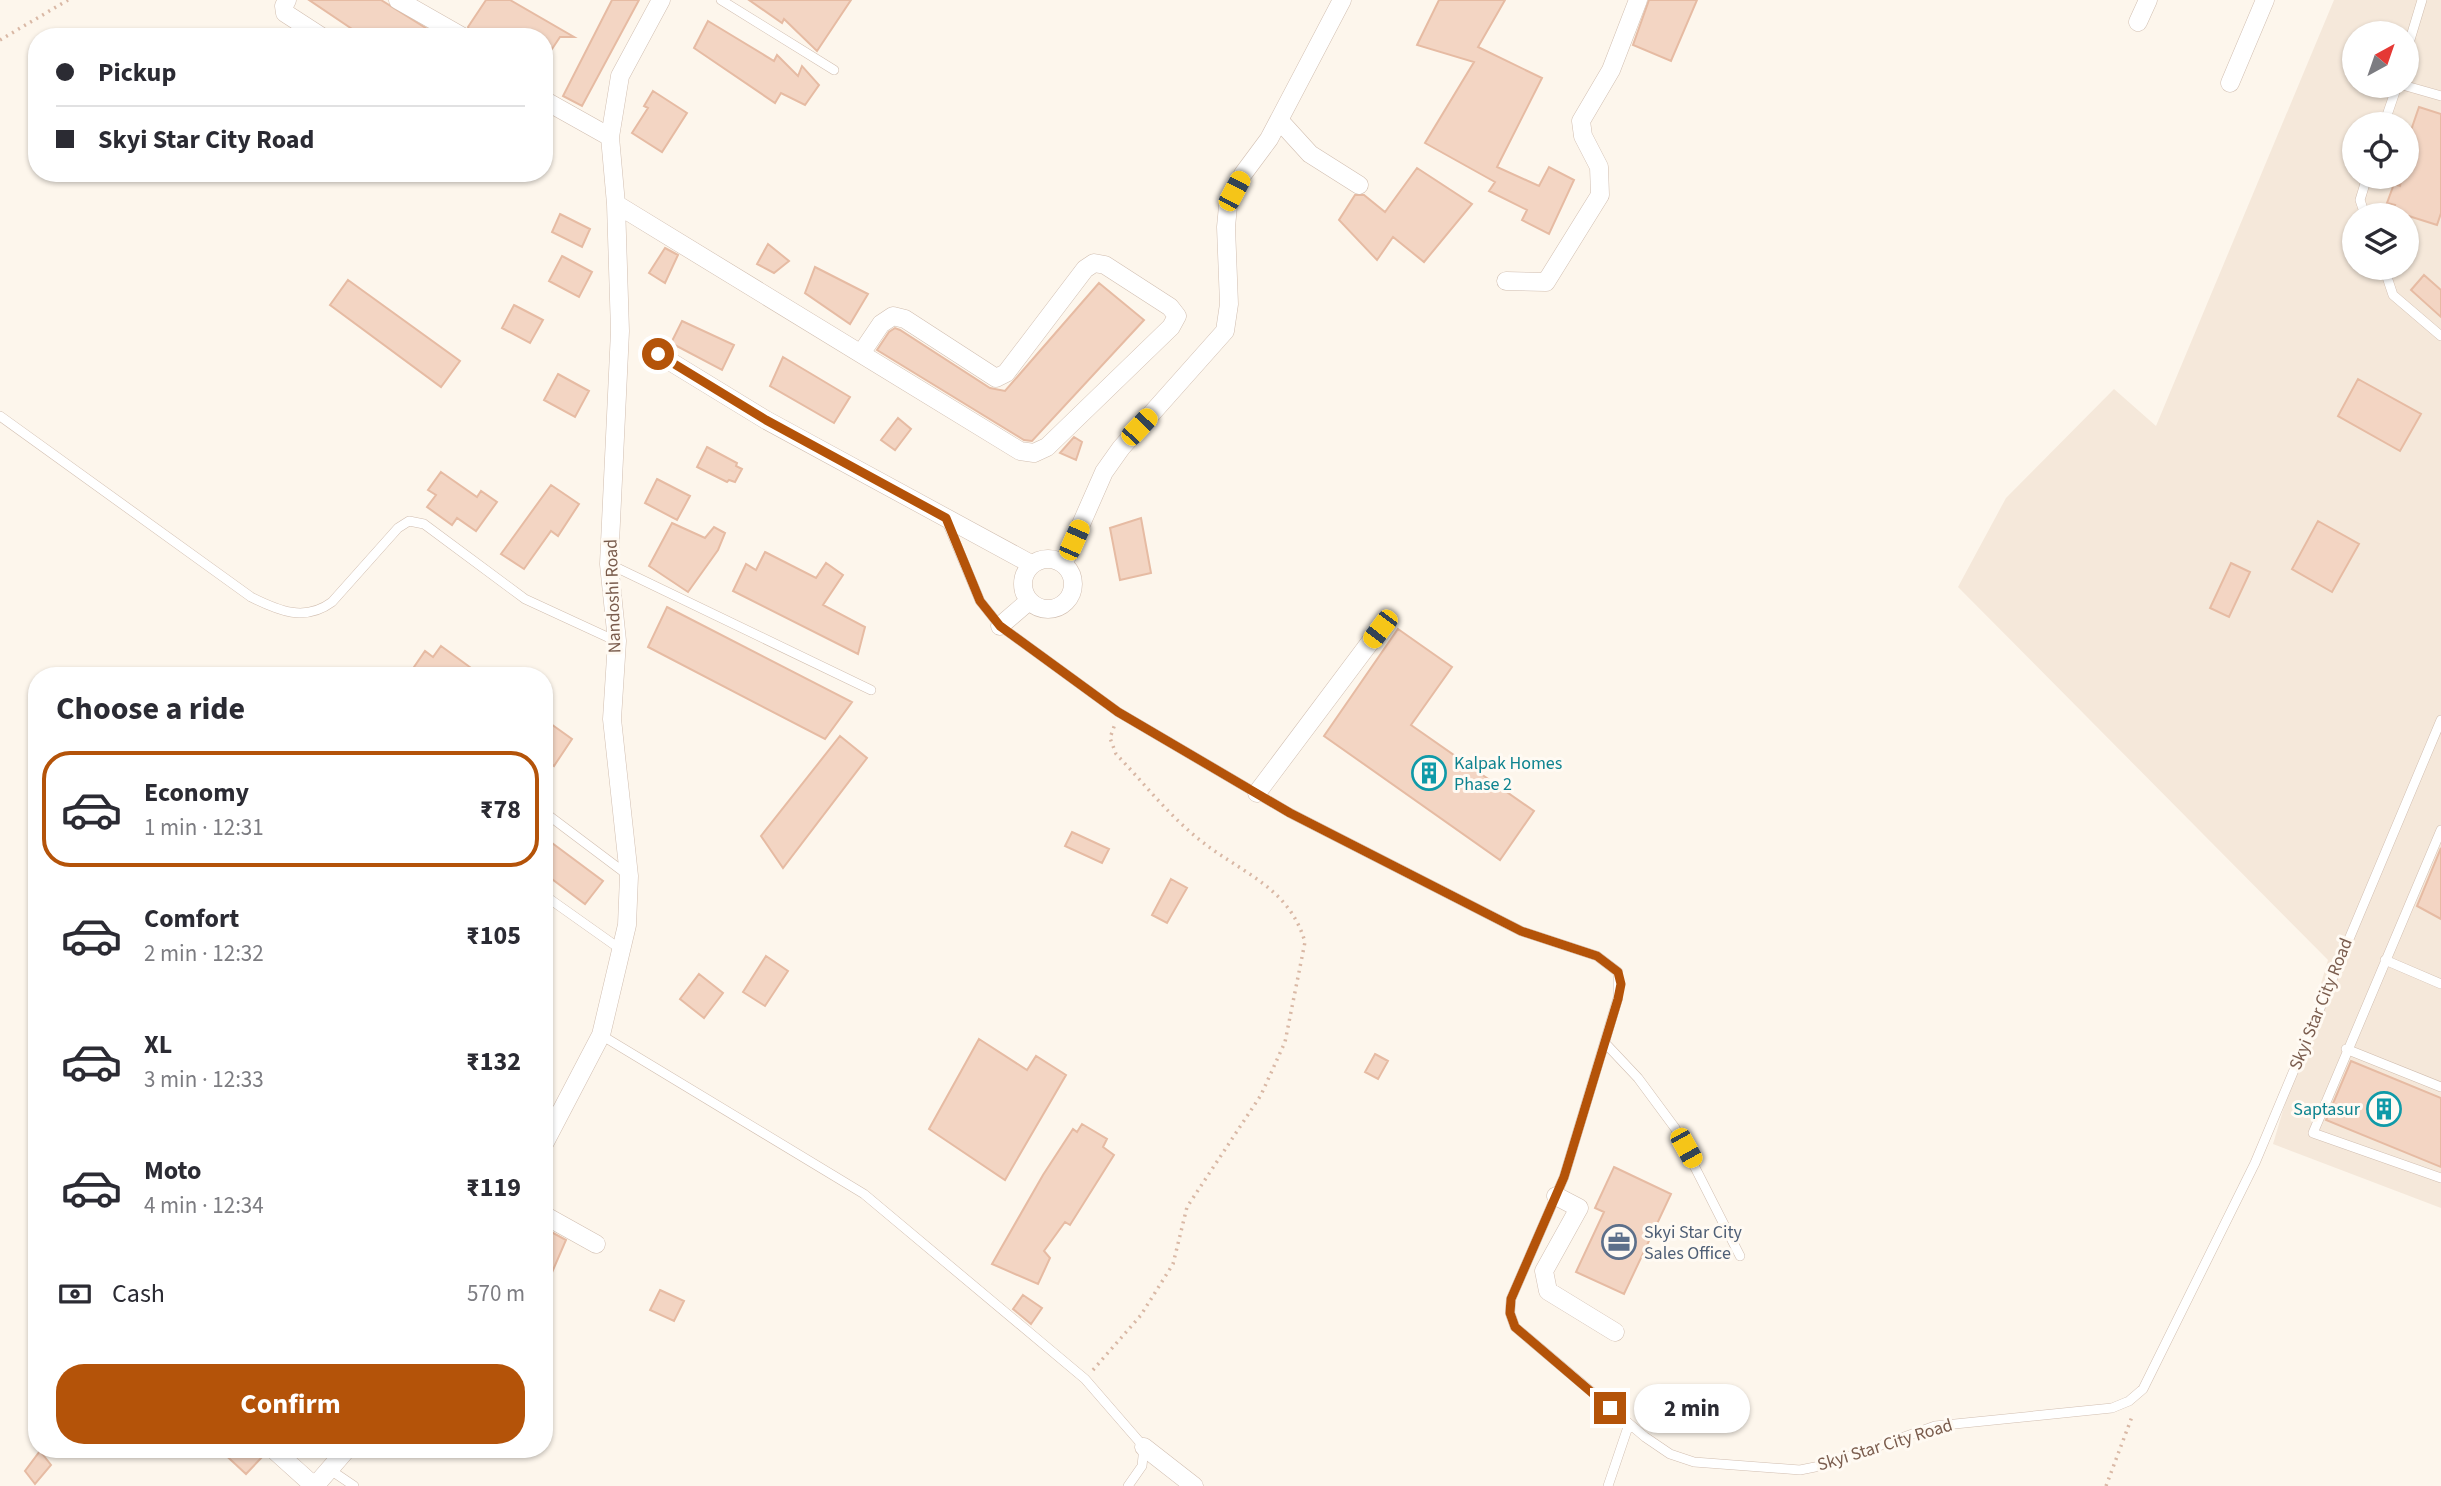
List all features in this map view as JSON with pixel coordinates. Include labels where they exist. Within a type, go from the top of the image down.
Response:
[{"type":"street","points":[[287,0],[285,13],[308,28]]},
{"type":"street","points":[[398,0],[447,28]]},
{"type":"street","name":"Nandoshi Road","points":[[553,1109],[601,1035],[623,951],[629,876],[613,750],[617,641],[609,564],[620,331],[616,204],[610,137],[620,76],[661,0]]},
{"type":"street","points":[[1064,563],[1104,472],[1121,448],[1225,331],[1229,304],[1226,227],[1228,206],[1243,174],[1279,120],[1342,0]]},
{"type":"street","points":[[1506,281],[1546,282],[1600,195],[1599,167],[1583,136],[1581,121],[1611,69],[1638,0]]},
{"type":"street","points":[[2138,22],[2148,0]]},
{"type":"street","points":[[2230,83],[2265,0]]},
{"type":"street","points":[[553,105],[610,137]]},
{"type":"street","points":[[1279,120],[1310,154],[1359,185]]},
{"type":"street","points":[[616,204],[1020,451],[1034,453],[1047,447],[1171,327],[1177,316],[1170,307],[1105,264],[1094,263],[1085,269],[1006,373],[996,378],[905,320],[893,316],[881,324],[862,352]]},
{"type":"street","points":[[658,354],[766,420],[1031,564]]},
{"type":"street","points":[[1047,558],[1064,563],[1074,586],[1066,602],[1051,609],[1035,606],[1029,601],[1024,594],[1023,578],[1031,564],[1047,558]]},
{"type":"street","points":[[1000,626],[1029,601]]},
{"type":"street","points":[[1257,793],[1380,629]]},
{"type":"street","points":[[1556,1196],[1579,1208],[1544,1271],[1548,1291],[1615,1332]]},
{"type":"street","points":[[553,1220],[596,1244]]},
{"type":"street","points":[[1144,1447],[1194,1486]]},
{"type":"street","points":[[283,1458],[315,1486],[338,1458]]},
{"type":"lane","points":[[720,0],[834,70]]},
{"type":"lane","points":[[2416,21],[2422,0]]},
{"type":"lane","points":[[2419,90],[2441,96]]},
{"type":"lane","points":[[2388,280],[2393,295],[2441,336]]},
{"type":"lane","points":[[0,416],[251,597],[266,604],[305,615],[319,612],[332,602],[398,528],[409,521],[424,524],[525,599],[617,641]]},
{"type":"lane","name":"Skyi Star City Road","points":[[946,518],[980,601],[1000,626],[1118,712],[1257,793],[1521,931],[1609,962],[1618,972],[1621,984],[1605,1043],[1556,1196],[1511,1299],[1510,1313],[1515,1327],[1629,1424],[1670,1454],[1694,1462],[1800,1470],[1825,1465],[1936,1426],[2112,1408],[2129,1401],[2143,1389],[2255,1163],[2441,720]]},
{"type":"lane","points":[[609,564],[871,690]]},
{"type":"lane","points":[[553,819],[629,876]]},
{"type":"lane","points":[[2441,830],[2346,1049],[2313,1133],[2441,1178]]},
{"type":"lane","points":[[553,901],[623,951]]},
{"type":"lane","points":[[2385,960],[2441,984]]},
{"type":"lane","points":[[601,1035],[864,1194],[1085,1379],[1144,1447],[1142,1466],[1128,1486]]},
{"type":"lane","points":[[1605,1043],[1638,1077],[1675,1128],[1740,1256]]},
{"type":"lane","points":[[2346,1049],[2441,1087]]},
{"type":"lane","points":[[1608,1486],[1629,1424]]},
{"type":"lane","points":[[329,1468],[354,1486]]},
{"type":"path","points":[[0,40],[68,0]]},
{"type":"path","points":[[1085,1379],[1141,1315],[1167,1275],[1177,1253],[1187,1207],[1261,1095],[1285,1042],[1305,942],[1301,928],[1281,896],[1192,834],[1116,754],[1110,738],[1118,712]]},
{"type":"path","points":[[2106,1486],[2143,1389]]},
{"type":"shaded area","points":[[2334,0],[2441,0],[2441,1208],[2273,1144],[2328,960],[1958,587],[2006,498],[2114,389],[2156,426]]},
{"type":"building","points":[[309,0],[381,0],[426,28],[351,28]]},
{"type":"building","points":[[486,0],[510,0],[574,37],[560,37],[553,48],[553,28],[468,27]]},
{"type":"building","points":[[612,0],[639,0],[582,106],[563,96]]},
{"type":"building","points":[[749,0],[851,0],[817,51],[784,19],[782,23]]},
{"type":"building","points":[[1439,0],[1505,0],[1478,47],[1542,78],[1497,167],[1539,186],[1549,167],[1574,180],[1549,234],[1522,220],[1527,210],[1489,191],[1495,182],[1425,143],[1474,62],[1417,45]]},
{"type":"building","points":[[1649,0],[1697,0],[1671,61],[1633,45]]},
{"type":"building","points":[[708,21],[774,61],[777,55],[798,76],[802,66],[819,85],[805,105],[781,93],[775,103],[694,48]]},
{"type":"building","points":[[653,91],[687,113],[662,152],[632,133],[648,108],[644,106]]},
{"type":"building","points":[[2419,107],[2441,114],[2441,213],[2437,225],[2419,219],[2419,203],[2387,203],[2392,189],[2419,189]]},
{"type":"building","points":[[1417,168],[1472,204],[1424,262],[1393,237],[1377,260],[1339,220],[1355,195],[1364,195],[1385,212]]},
{"type":"building","points":[[560,214],[590,229],[582,247],[552,232]]},
{"type":"building","points":[[768,244],[789,261],[774,273],[757,264]]},
{"type":"building","points":[[665,248],[678,255],[665,283],[649,273]]},
{"type":"building","points":[[562,256],[592,272],[579,297],[549,281]]},
{"type":"building","points":[[815,267],[868,294],[850,324],[805,293]]},
{"type":"building","points":[[2424,275],[2441,290],[2441,317],[2411,290]]},
{"type":"building","points":[[348,280],[460,361],[441,387],[330,305]]},
{"type":"building","points":[[1099,283],[1144,320],[1032,441],[1024,440],[877,350],[889,332],[895,328],[990,388],[1005,391]]},
{"type":"building","points":[[514,305],[543,320],[530,343],[502,328]]},
{"type":"building","points":[[682,321],[734,345],[722,370],[671,343]]},
{"type":"building","points":[[783,357],[850,397],[834,423],[770,386]]},
{"type":"building","points":[[558,374],[589,391],[575,417],[544,400]]},
{"type":"building","points":[[2358,379],[2421,414],[2400,451],[2338,416]]},
{"type":"building","points":[[898,418],[911,429],[895,450],[881,440]]},
{"type":"building","points":[[1074,437],[1082,442],[1076,460],[1060,453]]},
{"type":"building","points":[[707,447],[737,463],[736,466],[742,469],[735,482],[727,482],[697,467]]},
{"type":"building","points":[[441,472],[477,497],[481,491],[497,502],[476,531],[457,518],[452,525],[427,507],[436,495],[428,490]]},
{"type":"building","points":[[657,479],[690,496],[677,520],[645,503]]},
{"type":"building","points":[[551,485],[579,504],[558,536],[551,531],[524,569],[501,554]]},
{"type":"building","points":[[1141,518],[1151,573],[1120,580],[1110,528]]},
{"type":"building","points":[[2318,521],[2359,544],[2332,592],[2292,569]]},
{"type":"building","points":[[672,523],[705,538],[714,527],[725,533],[718,550],[688,592],[649,566]]},
{"type":"building","points":[[765,552],[816,578],[826,563],[843,575],[823,605],[865,627],[858,654],[733,591],[746,564],[756,570]]},
{"type":"building","points":[[2231,563],[2250,572],[2229,617],[2210,608]]},
{"type":"building","points":[[667,607],[852,702],[825,739],[648,647]]},
{"type":"building","name":"Kalpak Homes Phase 2","points":[[1398,629],[1452,667],[1411,725],[1534,811],[1500,860],[1324,736]]},
{"type":"building","points":[[441,646],[470,667],[414,667],[425,651],[433,657]]},
{"type":"building","points":[[553,725],[572,739],[553,765]]},
{"type":"building","points":[[840,736],[867,758],[783,868],[761,836]]},
{"type":"building","points":[[1072,832],[1109,849],[1102,863],[1065,846]]},
{"type":"building","points":[[553,844],[603,881],[585,904],[553,880]]},
{"type":"building","points":[[2441,848],[2441,919],[2417,906]]},
{"type":"building","points":[[1171,879],[1187,888],[1167,923],[1152,915]]},
{"type":"building","points":[[766,956],[788,971],[765,1006],[743,992]]},
{"type":"building","points":[[699,974],[723,993],[704,1018],[680,999]]},
{"type":"building","points":[[979,1039],[1027,1070],[1036,1056],[1066,1075],[1005,1180],[929,1129]]},
{"type":"building","points":[[1375,1054],[1388,1061],[1378,1079],[1365,1072]]},
{"type":"building","name":"Saptasur","points":[[2351,1061],[2441,1098],[2441,1167],[2326,1120]]},
{"type":"building","points":[[1082,1124],[1107,1139],[1103,1147],[1114,1155],[1070,1225],[1065,1222],[1044,1251],[1050,1258],[1038,1284],[992,1264],[1043,1175],[1073,1129],[1077,1132]]},
{"type":"building","name":"Skyi Star City Sales Office","points":[[1614,1167],[1671,1194],[1624,1294],[1576,1272],[1604,1212],[1595,1208]]},
{"type":"building","points":[[553,1233],[566,1240],[553,1270]]},
{"type":"building","points":[[660,1290],[684,1301],[674,1321],[650,1310]]},
{"type":"building","points":[[1023,1295],[1042,1308],[1031,1324],[1013,1309]]},
{"type":"building","points":[[35,1458],[46,1458],[51,1465],[35,1484],[25,1471]]},
{"type":"building","points":[[229,1458],[261,1458],[246,1474]]},
{"type":"place","name":"Kalpak Homes Phase 2","points":[[1429,773]]},
{"type":"place","name":"Saptasur","points":[[2384,1109]]},
{"type":"place","name":"Skyi Star City Sales Office","points":[[1619,1242]]},
{"type":"route","points":[[658,354],[766,420],[946,518],[986,612],[1000,626],[1118,712],[1290,813],[1378,859],[1521,931],[1609,962],[1618,972],[1621,984],[1618,999],[1564,1177],[1511,1299],[1510,1313],[1515,1327],[1610,1408]]}]
